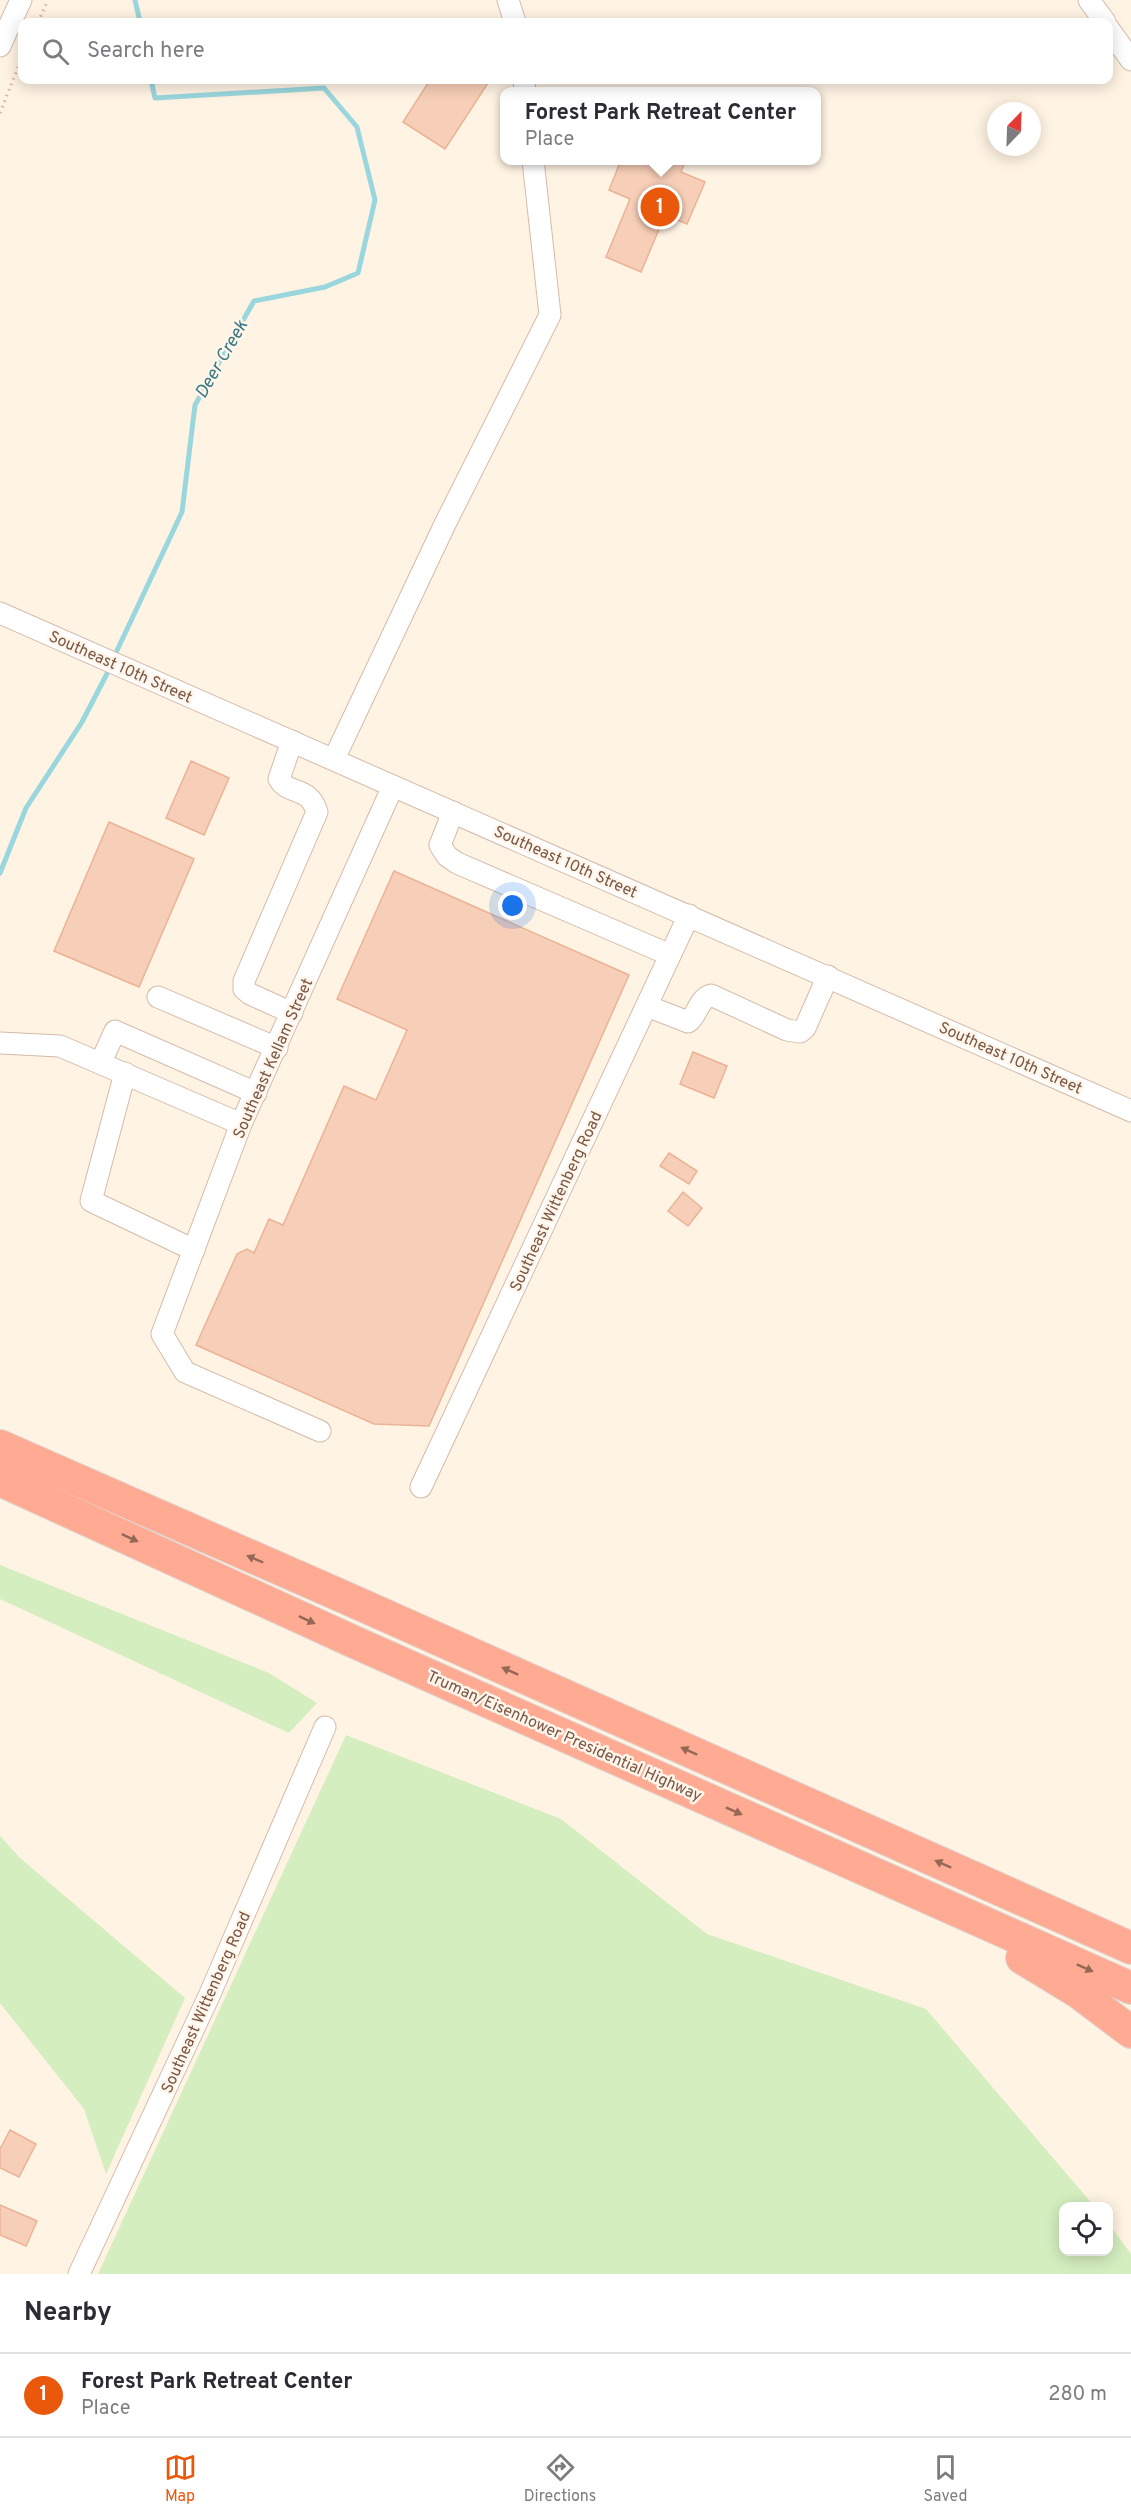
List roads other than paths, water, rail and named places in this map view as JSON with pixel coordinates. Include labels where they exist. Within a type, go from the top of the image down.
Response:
[{"type":"highway","points":[[0,1428],[72,1462],[182,1528]]},
{"type":"highway","points":[[0,1446],[1131,1948]]},
{"type":"highway","name":"Truman/Eisenhower Presidential Highway","points":[[0,1480],[363,1646],[1131,1988]]},
{"type":"highway","points":[[0,1491],[86,1518]]},
{"type":"highway","points":[[978,1880],[1131,1924]]},
{"type":"highway","points":[[898,1884],[1078,1992],[1131,2032]]},
{"type":"street","points":[[0,46],[21,0]]},
{"type":"street","points":[[508,0],[514,18]]},
{"type":"street","points":[[1089,0],[1102,18]]},
{"type":"street","points":[[1113,35],[1131,60]]},
{"type":"street","points":[[334,759],[445,524],[550,315],[534,165]]},
{"type":"street","name":"Southeast 10th Street","points":[[0,613],[1131,1111]]},
{"type":"street","points":[[292,741],[279,778],[282,784],[314,801],[317,812],[244,981],[244,989],[250,994],[292,1013]]},
{"type":"street","name":"Southeast Kellam Street","points":[[320,1431],[185,1372],[162,1334],[241,1124],[393,786]]},
{"type":"street","points":[[453,812],[440,845],[447,856],[457,863],[670,956]]},
{"type":"street","name":"Southeast Wittenberg Road","points":[[421,1487],[689,915]]},
{"type":"street","points":[[646,1006],[688,1022],[693,1018],[702,1001],[711,996],[787,1030],[800,1032],[805,1028],[828,976]]},
{"type":"street","points":[[158,997],[277,1048]]},
{"type":"street","points":[[101,1062],[115,1031],[256,1093]]},
{"type":"street","points":[[0,1043],[60,1047],[101,1062],[241,1124]]},
{"type":"street","points":[[125,1073],[91,1201],[194,1250]]},
{"type":"street","name":"Southeast Wittenberg Road","points":[[79,2274],[209,1996],[325,1727]]},
{"type":"waterway","name":"Deer Creek","points":[[135,0],[139,18]]},
{"type":"waterway","name":"Deer Creek","points":[[114,657],[182,512],[195,405],[254,301],[325,287],[358,273],[375,200],[357,127],[324,88],[155,98],[152,84]]},
{"type":"waterway","name":"Deer Creek","points":[[0,873],[26,808],[82,722],[111,666]]},
{"type":"place","name":"Forest Park Retreat Center","points":[[660,207]]}]
